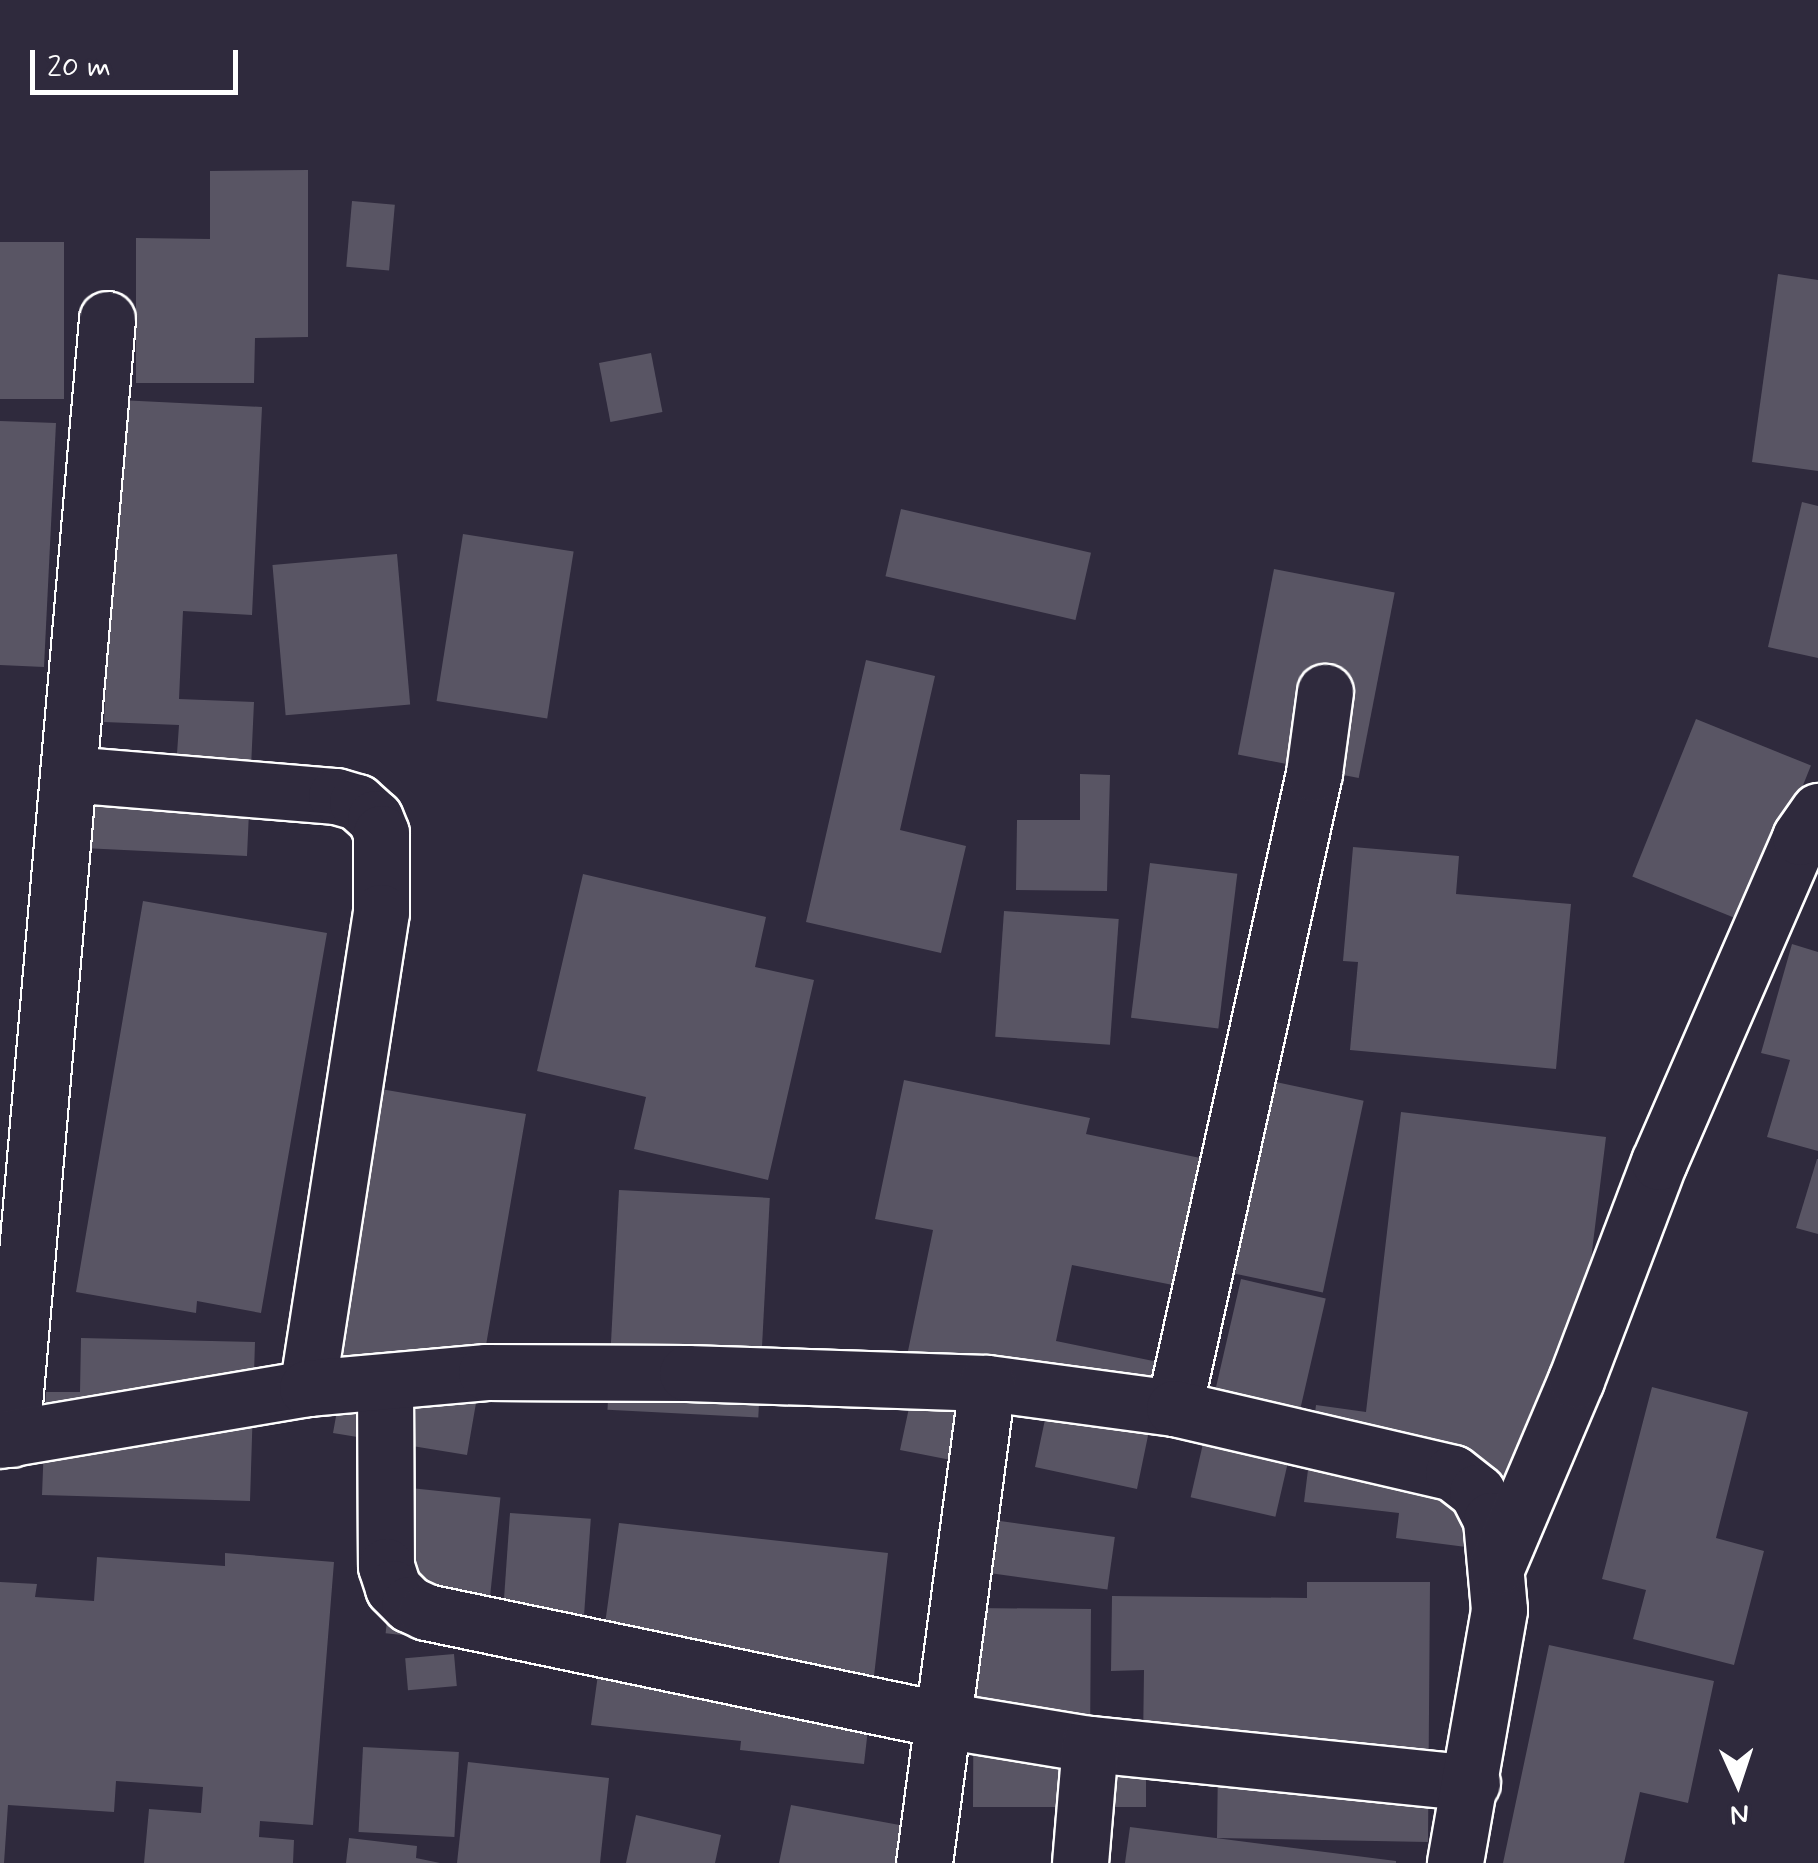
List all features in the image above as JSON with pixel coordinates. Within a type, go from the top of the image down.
[{"type":"street","points":[[107,319],[6,1439],[307,1388],[486,1372],[987,1383],[1174,1408],[1453,1473],[1478,1492],[1491,1520],[1499,1610],[1456,1863]]},
{"type":"street","points":[[1174,1408],[1314,774],[1325,692]]},
{"type":"street","points":[[68,774],[336,796],[357,802],[375,818],[382,833],[381,912],[307,1388]]},
{"type":"street","points":[[1498,1566],[1576,1380],[1666,1145],[1800,837],[1818,811]]},
{"type":"street","points":[[924,1863],[987,1383]]},
{"type":"street","points":[[385,1384],[386,1566],[394,1588],[408,1604],[942,1720],[1090,1744],[1472,1783]]},
{"type":"street","points":[[1080,1863],[1090,1744]]},
{"type":"building","points":[[308,170],[308,337],[255,338],[254,383],[136,383],[136,238],[210,239],[210,171]]},
{"type":"building","points":[[352,201],[395,205],[389,270],[346,267]]},
{"type":"building","points":[[0,242],[64,242],[64,399],[0,399]]},
{"type":"building","points":[[1778,274],[1818,280],[1818,471],[1752,462]]},
{"type":"building","points":[[651,353],[662,412],[610,422],[599,363]]},
{"type":"building","points":[[119,400],[262,407],[252,615],[183,611],[179,699],[254,702],[247,856],[83,848],[87,764],[176,768],[179,725],[104,722]]},
{"type":"building","points":[[0,421],[56,423],[44,667],[0,665]]},
{"type":"building","points":[[1802,502],[1818,506],[1818,658],[1768,647]]},
{"type":"building","points":[[901,509],[1091,553],[1075,620],[885,576]]},
{"type":"building","points":[[463,534],[574,552],[547,718],[437,701]]},
{"type":"building","points":[[397,554],[410,704],[286,715],[272,565]]},
{"type":"building","points":[[1274,569],[1395,592],[1359,778],[1238,755]]},
{"type":"building","points":[[866,660],[935,676],[900,830],[966,846],[941,953],[806,922]]},
{"type":"building","points":[[1696,719],[1811,765],[1747,923],[1632,877]]},
{"type":"building","points":[[1080,774],[1110,775],[1107,891],[1016,890],[1017,820],[1080,820]]},
{"type":"building","points":[[1353,847],[1459,856],[1456,894],[1571,904],[1556,1069],[1350,1050],[1358,962],[1343,961]]},
{"type":"building","points":[[1150,863],[1237,874],[1218,1029],[1131,1018]]},
{"type":"building","points":[[583,874],[766,917],[755,967],[814,980],[768,1180],[634,1149],[646,1097],[537,1071]]},
{"type":"building","points":[[143,901],[327,933],[261,1313],[197,1301],[196,1313],[76,1292]]},
{"type":"building","points":[[1004,911],[1119,919],[1110,1045],[995,1037]]},
{"type":"building","points":[[1792,944],[1818,952],[1818,1151],[1767,1137],[1790,1060],[1761,1053]]},
{"type":"building","points":[[1257,1078],[1364,1101],[1323,1292],[1216,1270]]},
{"type":"building","points":[[904,1080],[1090,1118],[1086,1134],[1205,1159],[1178,1286],[1072,1265],[1056,1341],[1163,1363],[1137,1489],[1035,1467],[1047,1410],[1015,1403],[1002,1470],[900,1450],[919,1361],[997,1370],[908,1351],[933,1230],[875,1219]]},
{"type":"building","points":[[369,1087],[526,1114],[467,1455],[333,1433],[344,1372],[322,1369]]},
{"type":"building","points":[[1401,1112],[1606,1137],[1582,1333],[1556,1447],[1519,1442],[1505,1552],[1396,1538],[1399,1513],[1304,1502],[1316,1405],[1366,1412]]},
{"type":"building","points":[[1818,1159],[1818,1234],[1796,1228]]},
{"type":"building","points":[[619,1190],[770,1198],[758,1418],[607,1410]]},
{"type":"building","points":[[1241,1279],[1326,1299],[1275,1517],[1191,1497]]},
{"type":"building","points":[[81,1338],[255,1342],[250,1501],[42,1495],[46,1392],[80,1392]]},
{"type":"building","points":[[1652,1387],[1748,1412],[1716,1538],[1764,1551],[1734,1665],[1633,1639],[1646,1590],[1602,1579]]},
{"type":"building","points":[[401,1487],[500,1497],[485,1644],[386,1633]]},
{"type":"building","points":[[510,1513],[591,1519],[583,1624],[503,1619]]},
{"type":"building","points":[[993,1520],[1115,1537],[1107,1590],[986,1572]]},
{"type":"building","points":[[619,1523],[888,1553],[864,1764],[740,1750],[741,1741],[591,1725]]},
{"type":"building","points":[[225,1553],[334,1562],[313,1825],[260,1821],[259,1837],[294,1840],[293,1863],[144,1863],[149,1809],[201,1813],[203,1787],[116,1781],[114,1812],[8,1805],[4,1863],[0,1863],[0,1582],[37,1584],[35,1597],[94,1601],[97,1557],[225,1566]]},
{"type":"building","points":[[1307,1582],[1430,1582],[1428,1842],[1217,1838],[1218,1762],[1146,1762],[1146,1807],[973,1807],[974,1608],[1091,1609],[1090,1744],[1143,1743],[1144,1670],[1111,1671],[1112,1596],[1307,1598]]},
{"type":"building","points":[[1549,1645],[1714,1681],[1688,1803],[1640,1792],[1624,1863],[1503,1863]]},
{"type":"building","points":[[454,1654],[457,1686],[408,1690],[405,1658]]},
{"type":"building","points":[[363,1747],[459,1752],[454,1837],[359,1832]]},
{"type":"building","points":[[468,1762],[609,1778],[600,1863],[457,1863]]},
{"type":"building","points":[[791,1805],[905,1826],[898,1863],[779,1863]]},
{"type":"building","points":[[636,1815],[721,1835],[715,1863],[626,1863]]},
{"type":"building","points":[[1130,1827],[1396,1861],[1396,1863],[1125,1863]]},
{"type":"building","points":[[349,1838],[417,1846],[416,1858],[440,1863],[346,1863]]}]
